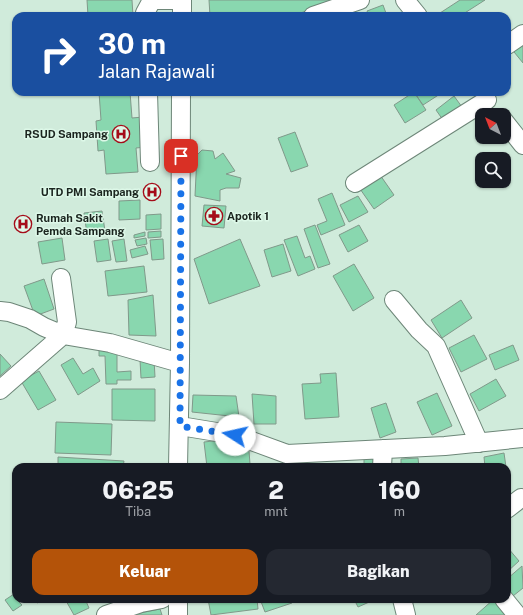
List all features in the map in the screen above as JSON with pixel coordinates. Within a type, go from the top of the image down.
[{"type":"street","points":[[146,12],[152,0],[182,0],[182,12]]},
{"type":"street","points":[[325,12],[360,0]]},
{"type":"street","points":[[405,0],[415,12]]},
{"type":"street","points":[[511,42],[523,34]]},
{"type":"street","points":[[148,96],[150,162]]},
{"type":"street","points":[[178,463],[180,426],[181,96]]},
{"type":"street","points":[[355,183],[484,96],[493,108]]},
{"type":"street","points":[[511,130],[523,145]]},
{"type":"street","points":[[0,390],[63,335],[67,322],[61,278]]},
{"type":"street","points":[[394,300],[416,326],[436,346],[479,442]]},
{"type":"street","points":[[0,311],[9,312],[30,319],[63,335],[110,343],[180,363]]},
{"type":"street","points":[[180,426],[235,435],[287,454],[445,446],[523,438]]},
{"type":"street","points":[[382,463],[384,449]]},
{"type":"street","points":[[511,506],[522,498]]},
{"type":"street","points":[[106,615],[144,603]]},
{"type":"street","points":[[178,603],[178,615]]},
{"type":"street","points":[[403,603],[406,615]]},
{"type":"street","points":[[507,603],[517,615]]},
{"type":"building","points":[[87,0],[132,0],[133,12],[88,12]]},
{"type":"building","points":[[209,0],[341,0],[304,12],[210,12]]},
{"type":"building","points":[[460,0],[485,0],[466,12],[442,12]]},
{"type":"building","points":[[383,5],[386,12],[367,12]]},
{"type":"building","points":[[523,37],[523,63],[511,48],[511,46]]},
{"type":"building","name":"RSUD Sampang","points":[[99,96],[130,96],[132,118],[143,117],[146,147],[136,148],[138,172],[106,174],[104,150],[98,151],[96,121],[101,120]]},
{"type":"building","points":[[408,96],[417,96],[426,110],[405,123],[394,105]]},
{"type":"building","points":[[417,96],[437,96],[423,105]]},
{"type":"building","points":[[454,96],[462,107],[443,120],[436,110]]},
{"type":"building","points":[[295,132],[308,166],[291,172],[278,138]]},
{"type":"building","points":[[202,150],[213,151],[215,159],[223,153],[235,171],[226,174],[241,178],[239,188],[226,188],[220,190],[220,201],[195,196],[197,155]]},
{"type":"building","points":[[378,172],[394,195],[374,209],[358,186]]},
{"type":"building","points":[[332,193],[345,225],[321,235],[317,225],[327,221],[318,199]]},
{"type":"building","points":[[358,196],[368,212],[349,222],[340,205]]},
{"type":"building","points":[[140,200],[140,219],[119,220],[119,201]]},
{"type":"building","name":"Apotik 1","points":[[204,205],[226,206],[224,228],[202,226]]},
{"type":"building","points":[[102,211],[105,231],[87,234],[84,213]]},
{"type":"building","points":[[161,214],[161,229],[146,230],[146,215]]},
{"type":"building","points":[[315,225],[330,264],[318,268],[304,229]]},
{"type":"building","points":[[359,225],[368,241],[348,252],[339,235]]},
{"type":"building","points":[[161,231],[161,237],[148,238],[148,232]]},
{"type":"building","points":[[145,232],[145,236],[134,238],[134,235]]},
{"type":"building","points":[[297,236],[305,258],[310,256],[315,269],[298,276],[284,240]]},
{"type":"building","points":[[62,238],[65,260],[42,264],[38,242]]},
{"type":"building","points":[[146,238],[147,244],[137,246],[135,240]]},
{"type":"building","points":[[108,239],[111,260],[97,262],[94,241]]},
{"type":"building","points":[[124,239],[127,261],[116,262],[112,241]]},
{"type":"building","points":[[163,239],[164,259],[152,260],[150,240]]},
{"type":"building","points":[[240,239],[260,286],[209,304],[194,259]]},
{"type":"building","points":[[283,244],[291,271],[272,277],[264,250]]},
{"type":"building","points":[[145,246],[148,254],[132,258],[130,250]]},
{"type":"building","points":[[354,264],[374,298],[353,311],[333,276]]},
{"type":"building","points":[[144,266],[147,292],[108,296],[105,271]]},
{"type":"building","points":[[44,279],[54,309],[35,316],[24,286]]},
{"type":"building","points":[[153,295],[156,336],[129,335],[128,300]]},
{"type":"building","points":[[461,300],[472,318],[442,338],[431,320]]},
{"type":"building","points":[[474,335],[487,359],[461,372],[449,348]]},
{"type":"building","points":[[117,345],[117,372],[131,371],[131,380],[117,380],[117,384],[106,384],[105,356],[99,356],[99,346]]},
{"type":"building","points":[[513,345],[519,360],[495,370],[489,355]]},
{"type":"building","points":[[0,354],[11,366],[0,376]]},
{"type":"building","points":[[73,358],[83,374],[93,368],[100,381],[78,395],[61,365]]},
{"type":"building","points":[[154,359],[155,377],[141,378],[140,360]]},
{"type":"building","points":[[39,371],[56,400],[38,410],[21,381]]},
{"type":"building","points":[[336,373],[339,417],[305,419],[302,384],[321,383],[320,374]]},
{"type":"building","points":[[496,379],[506,396],[479,411],[470,394]]},
{"type":"building","points":[[112,389],[155,389],[155,421],[112,420]]},
{"type":"building","points":[[437,393],[452,426],[432,435],[417,402]]},
{"type":"building","points":[[252,394],[276,396],[276,424],[254,424]]},
{"type":"building","points":[[193,395],[236,396],[239,417],[192,412]]},
{"type":"building","points":[[386,403],[396,432],[380,438],[371,408]]},
{"type":"building","points":[[56,422],[112,424],[111,455],[55,453]]},
{"type":"building","points":[[231,439],[232,452],[249,451],[250,463],[207,463],[204,442]]},
{"type":"building","points":[[504,453],[505,463],[485,463],[484,457]]},
{"type":"building","points":[[364,455],[378,456],[377,463],[364,463]]},
{"type":"building","points":[[58,457],[124,461],[124,463],[58,463]]},
{"type":"building","points":[[418,458],[419,463],[401,463],[401,459]]},
{"type":"building","points":[[511,552],[519,561],[511,568]]},
{"type":"building","points":[[522,566],[523,588],[511,598],[511,576]]},
{"type":"building","points":[[12,595],[12,603],[20,603],[22,605],[13,611],[5,600]]},
{"type":"building","points":[[67,603],[87,603],[89,608],[74,615]]},
{"type":"building","points":[[209,603],[257,603],[258,609],[211,615]]},
{"type":"building","points":[[262,603],[292,603],[265,612]]},
{"type":"building","points":[[356,603],[367,603],[358,607]]},
{"type":"building","points":[[490,603],[500,603],[507,615],[476,615]]},
{"type":"building","points":[[160,609],[162,615],[130,615]]},
{"type":"place","name":"RSUD Sampang","points":[[121,134]]},
{"type":"place","name":"UTD PMI Sampang","points":[[152,192]]},
{"type":"place","name":"Apotik 1","points":[[214,216]]},
{"type":"place","name":"Rumah Sakit Pemda Sampang","points":[[23,224]]},
{"type":"route","points":[[181,156],[180,426],[235,435]]}]
